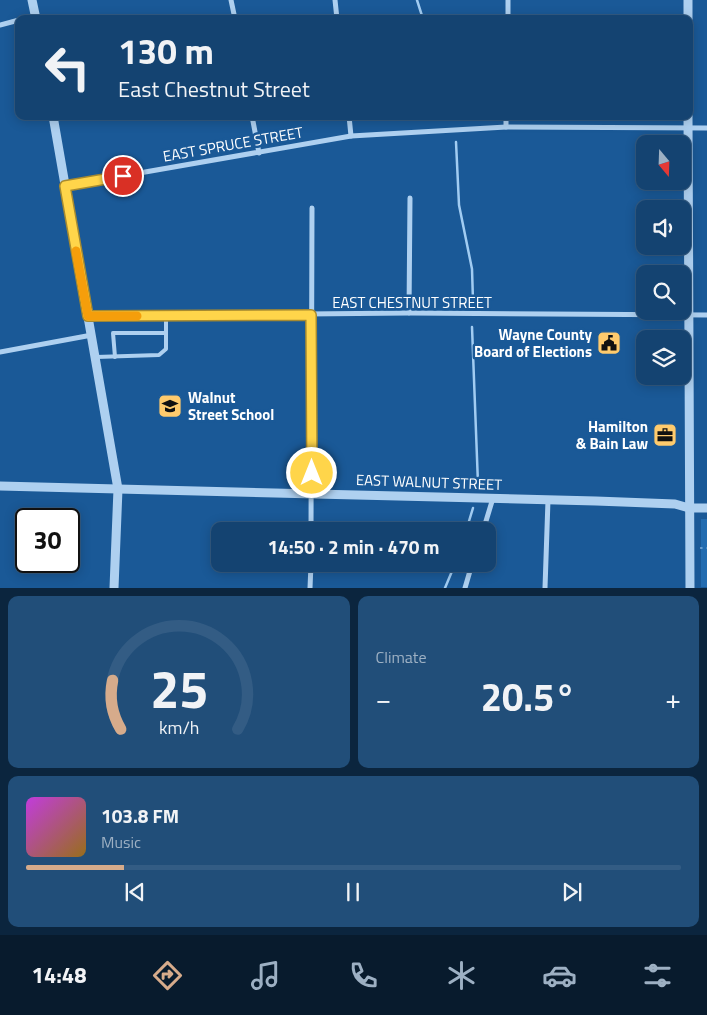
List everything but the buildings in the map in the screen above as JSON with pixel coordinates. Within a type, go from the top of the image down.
[{"type":"street","points":[[32,0],[32,15]]},
{"type":"street","points":[[231,0],[234,15]]},
{"type":"street","points":[[334,0],[336,15]]},
{"type":"street","points":[[508,0],[508,15]]},
{"type":"street","points":[[688,0],[688,15]]},
{"type":"street","points":[[0,25],[15,21]]},
{"type":"street","points":[[54,120],[118,489],[114,588]]},
{"type":"street","points":[[253,120],[259,153]]},
{"type":"street","points":[[349,120],[351,136]]},
{"type":"street","points":[[506,120],[506,127]]},
{"type":"street","points":[[687,265],[688,120]]},
{"type":"street","name":"EAST SPRUCE STREET","points":[[65,186],[351,136],[506,127],[707,128]]},
{"type":"street","points":[[409,313],[410,198]]},
{"type":"street","points":[[311,522],[312,208]]},
{"type":"street","name":"EAST CHESTNUT STREET","points":[[88,316],[409,313],[636,315]]},
{"type":"street","name":"EAST CHESTNUT STREET","points":[[691,315],[707,315]]},
{"type":"street","points":[[687,320],[690,588]]},
{"type":"street","points":[[0,352],[92,335]]},
{"type":"street","name":"EAST WALNUT STREET","points":[[0,486],[493,498],[675,504],[689,508],[707,508]]},
{"type":"street","points":[[486,522],[493,498]]},
{"type":"street","points":[[545,588],[548,500]]},
{"type":"street","points":[[310,588],[311,572]]},
{"type":"street","points":[[465,588],[470,572]]},
{"type":"lane","points":[[96,357],[159,355],[166,349],[166,316]]},
{"type":"lane","points":[[114,357],[113,333],[166,333]]},
{"type":"path","points":[[700,548],[707,548]]},
{"type":"shaded area","points":[[701,519],[707,519],[707,587],[701,587]]},
{"type":"waterway","points":[[417,0],[422,15]]},
{"type":"waterway","points":[[456,142],[459,205],[472,269],[473,301]]},
{"type":"waterway","points":[[472,327],[478,484]]},
{"type":"waterway","points":[[469,522],[473,508]]},
{"type":"waterway","points":[[445,588],[452,572]]},
{"type":"slow traffic","points":[[76,251],[88,316],[137,316]]},
{"type":"place","name":"Wayne County Board of Elections","points":[[609,343]]},
{"type":"place","name":"Walnut Street School","points":[[170,406]]},
{"type":"place","name":"Hamilton & Bain Law","points":[[665,435]]},
{"type":"route","points":[[123,176],[65,186],[88,316],[311,315],[312,473]]}]
